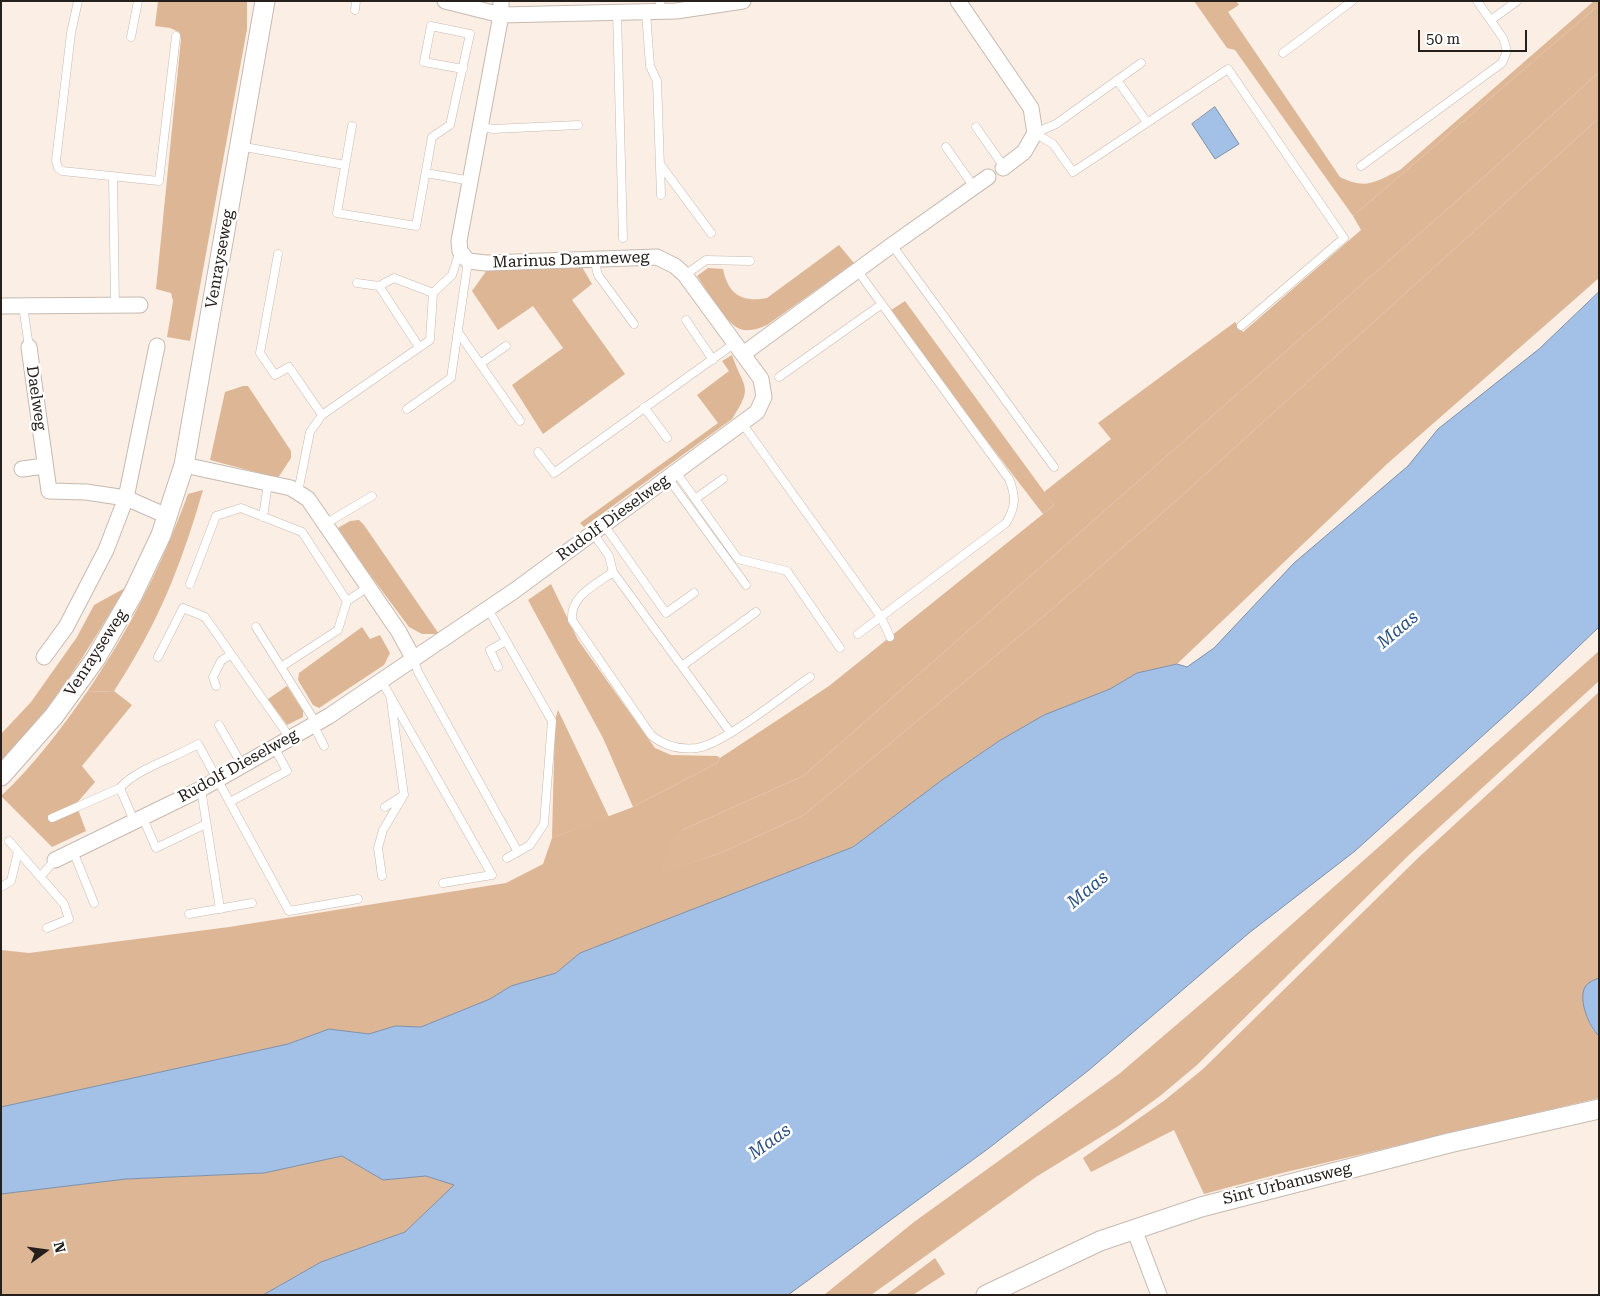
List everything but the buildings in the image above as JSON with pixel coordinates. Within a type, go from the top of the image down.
[{"type":"street","name":"Venrayseweg","points":[[1,776],[54,716],[96,658],[133,594],[161,535],[184,465],[265,1]]},
{"type":"street","points":[[445,1],[501,8],[617,12],[743,1]]},
{"type":"street","points":[[958,1],[1031,108],[1035,133],[1024,152],[1003,167]]},
{"type":"street","points":[[464,256],[459,241],[501,8]]},
{"type":"street","points":[[739,349],[857,270],[988,178]]},
{"type":"street","name":"Marinus Dammeweg","points":[[464,256],[486,263],[657,257],[675,266],[685,275],[739,349]]},
{"type":"street","points":[[1,306],[140,305]]},
{"type":"street","points":[[44,657],[66,627],[106,550],[126,498],[157,346]]},
{"type":"street","name":"Daelweg","points":[[29,347],[49,491],[86,492],[126,498]]},
{"type":"street","name":"Rudolf Dieselweg","points":[[56,860],[138,818],[201,789],[315,724],[488,609],[757,412],[764,397],[761,379],[739,349]]},
{"type":"street","points":[[184,465],[292,488],[308,499],[399,632],[413,658]]},
{"type":"street","points":[[22,469],[45,466]]},
{"type":"street","points":[[126,498],[167,516]]},
{"type":"street","name":"Sint Urbanusweg","points":[[986,1295],[1100,1241],[1246,1194],[1449,1143],[1599,1109]]},
{"type":"street","points":[[1134,1229],[1160,1295]]},
{"type":"lane","points":[[78,1],[71,33],[56,162],[58,168],[62,171],[159,181],[176,36]]},
{"type":"lane","points":[[132,37],[138,1]]},
{"type":"lane","points":[[355,10],[356,1]]},
{"type":"lane","points":[[1283,52],[1352,1]]},
{"type":"lane","points":[[1361,166],[1502,63],[1507,51],[1503,38],[1477,1]]},
{"type":"lane","points":[[1491,20],[1517,1]]},
{"type":"lane","points":[[655,8],[650,66],[657,81],[661,195]]},
{"type":"lane","points":[[617,12],[623,238]]},
{"type":"lane","points":[[352,126],[337,213],[416,226],[432,137],[450,125],[463,69],[470,34],[431,26],[424,62],[463,69]]},
{"type":"lane","points":[[1035,133],[1056,124],[1141,63]]},
{"type":"lane","points":[[1035,133],[1053,144],[1073,172],[1146,121],[1196,92],[1228,69],[1344,238],[1241,326]]},
{"type":"lane","points":[[1117,80],[1146,121]]},
{"type":"lane","points":[[481,126],[493,129],[578,125]]},
{"type":"lane","points":[[976,127],[1003,167]]},
{"type":"lane","points":[[239,146],[345,165]]},
{"type":"lane","points":[[946,147],[974,188]]},
{"type":"lane","points":[[660,164],[711,234]]},
{"type":"lane","points":[[426,173],[471,181]]},
{"type":"lane","points":[[113,176],[115,305]]},
{"type":"lane","points":[[892,245],[1054,467]]},
{"type":"lane","points":[[278,254],[260,353],[275,375],[289,367],[322,415]]},
{"type":"lane","points":[[298,492],[310,432],[322,415],[430,340],[433,293],[452,275],[464,256]]},
{"type":"lane","points":[[407,409],[451,378],[458,332],[464,256]]},
{"type":"lane","points":[[594,259],[598,275],[634,324]]},
{"type":"lane","points":[[685,275],[706,260],[750,261]]},
{"type":"lane","points":[[857,270],[1009,479],[1014,493],[1014,510],[1006,523],[858,634]]},
{"type":"lane","points":[[357,283],[379,286],[394,278],[433,293]]},
{"type":"lane","points":[[379,286],[419,347]]},
{"type":"lane","points":[[779,377],[882,304]]},
{"type":"lane","name":"Daelweg","points":[[23,306],[29,347]]},
{"type":"lane","points":[[686,320],[713,360]]},
{"type":"lane","points":[[458,332],[520,421]]},
{"type":"lane","points":[[480,364],[506,346]]},
{"type":"lane","points":[[538,452],[554,473],[644,407],[713,360],[739,349]]},
{"type":"lane","points":[[644,407],[668,438]]},
{"type":"lane","points":[[742,423],[881,617],[890,637]]},
{"type":"lane","points":[[672,475],[695,499],[738,559],[787,571],[840,648]]},
{"type":"lane","points":[[672,475],[746,585]]},
{"type":"lane","points":[[695,499],[723,479]]},
{"type":"lane","points":[[263,517],[268,483]]},
{"type":"lane","points":[[325,524],[372,496]]},
{"type":"lane","points":[[190,584],[216,516],[241,508],[302,532],[347,601]]},
{"type":"lane","points":[[598,529],[613,572],[730,732]]},
{"type":"lane","points":[[598,529],[666,613],[694,593]]},
{"type":"lane","points":[[613,572],[576,600],[571,609],[575,627],[651,735],[662,744],[679,748],[697,748],[709,744],[730,732],[810,677]]},
{"type":"lane","points":[[282,667],[338,630],[347,601],[368,587]]},
{"type":"lane","points":[[158,657],[182,608],[205,617],[290,738]]},
{"type":"lane","points":[[488,609],[552,721],[544,824],[530,845],[507,858]]},
{"type":"lane","points":[[682,666],[756,612]]},
{"type":"lane","points":[[256,627],[315,724],[324,746]]},
{"type":"lane","points":[[498,667],[490,650],[506,641]]},
{"type":"lane","points":[[216,686],[213,677],[221,661],[231,654]]},
{"type":"lane","points":[[413,658],[418,672],[518,852]]},
{"type":"lane","points":[[381,680],[492,875],[443,883]]},
{"type":"lane","points":[[382,876],[378,848],[383,830],[404,795],[391,697]]},
{"type":"lane","points":[[219,725],[242,765]]},
{"type":"lane","points":[[52,818],[120,788],[127,779],[179,756],[198,744],[289,910],[358,899]]},
{"type":"lane","points":[[230,802],[287,772],[274,747]]},
{"type":"lane","points":[[120,788],[156,848],[206,824]]},
{"type":"lane","points":[[201,789],[220,909]]},
{"type":"lane","points":[[384,807],[404,795]]},
{"type":"lane","points":[[9,841],[64,904],[69,919],[46,928]]},
{"type":"lane","points":[[73,851],[94,903]]},
{"type":"lane","points":[[1,887],[11,880],[18,852]]},
{"type":"lane","points":[[40,877],[56,860]]},
{"type":"lane","points":[[189,914],[252,903]]},
{"type":"shaded area","points":[[158,1],[247,1],[247,29],[190,341],[167,337],[173,301],[171,293],[156,289],[181,39],[179,32],[170,28],[155,26]]},
{"type":"shaded area","points":[[1194,1],[1236,1],[1239,5],[1228,12],[1340,177],[1364,184],[1377,181],[1400,170],[1594,1],[1599,1],[1599,5],[1353,216],[1235,50],[1227,48]]},
{"type":"shaded area","points":[[1599,5],[1599,72],[1495,167],[803,776],[682,830],[661,872],[721,853],[804,815],[1051,610],[1177,500],[1599,118],[1599,278],[1387,464],[1177,664],[1137,673],[1110,689],[1044,715],[999,741],[942,780],[853,847],[580,953],[556,973],[511,986],[490,999],[421,1027],[395,1026],[369,1034],[329,1029],[288,1044],[1,1107],[1,950],[29,953],[229,927],[506,883],[543,864],[552,838],[633,807],[717,763],[720,758],[829,686],[1054,505],[1044,492],[1111,439],[1098,423],[1235,322],[1243,332],[1361,230],[1353,216]]},
{"type":"shaded area","points":[[1599,72],[1599,118],[1177,500],[1051,610],[804,815],[721,853],[660,873],[669,842],[682,830],[803,776],[1495,167]]},
{"type":"shaded area","points":[[839,245],[854,263],[767,325],[754,330],[740,329],[728,320],[697,276],[708,268],[723,269],[728,285],[738,295],[750,299],[767,298]]},
{"type":"shaded area","points":[[582,267],[592,284],[572,300],[625,374],[543,434],[512,385],[563,348],[533,306],[498,330],[472,291],[487,270]]},
{"type":"shaded area","points":[[905,301],[1054,505],[1043,514],[888,312]]},
{"type":"shaded area","points":[[732,355],[745,387],[745,393],[732,419],[584,527],[580,523],[718,423],[697,395],[729,371],[722,361]]},
{"type":"shaded area","points":[[248,386],[291,451],[291,458],[278,478],[210,460],[225,392]]},
{"type":"shaded area","points":[[203,490],[186,544],[167,594],[130,666],[114,691],[87,692],[103,668],[144,596],[188,494]]},
{"type":"shaded area","points":[[359,520],[439,634],[422,634],[409,627],[359,560],[338,528],[350,521]]},
{"type":"shaded area","points":[[551,584],[578,640],[655,748],[671,755],[717,756],[720,758],[717,763],[633,807],[603,738],[528,600]]},
{"type":"shaded area","points":[[125,588],[53,701],[1,761],[1,734],[31,702],[77,637],[94,605]]},
{"type":"shaded area","points":[[362,627],[370,639],[380,635],[390,653],[384,665],[319,708],[313,705],[298,680],[299,673]]},
{"type":"shaded area","points":[[1599,651],[1599,681],[1410,854],[1197,1065],[1160,1096],[1120,1125],[1036,1177],[871,1295],[824,1295],[914,1222],[1119,1074],[1237,973]]},
{"type":"shaded area","points":[[287,686],[303,711],[303,717],[287,725],[268,699]]},
{"type":"shaded area","points":[[114,691],[132,705],[82,766],[95,782],[76,804],[86,831],[52,847],[1,796],[47,746],[87,692]]},
{"type":"shaded area","points":[[1599,692],[1599,978],[1592,981],[1584,991],[1585,1009],[1591,1027],[1599,1036],[1599,1098],[1282,1173],[1204,1194],[1174,1130],[1091,1172],[1083,1158],[1165,1100],[1203,1069],[1417,859]]},
{"type":"shaded area","points":[[558,710],[609,817],[552,838],[555,720]]},
{"type":"shaded area","points":[[342,1156],[383,1180],[426,1176],[455,1185],[405,1232],[321,1262],[263,1295],[1,1295],[1,1194],[126,1179],[264,1173]]},
{"type":"shaded area","points":[[935,1258],[945,1274],[913,1295],[886,1295]]},
{"type":"water","points":[[1215,107],[1239,144],[1215,159],[1192,124]]},
{"type":"water","name":"Maas","points":[[1599,292],[1599,627],[1530,693],[1355,851],[1249,933],[1089,1070],[989,1148],[788,1295],[263,1295],[321,1262],[405,1232],[454,1185],[426,1176],[383,1180],[342,1156],[264,1173],[126,1179],[1,1194],[1,1107],[288,1044],[329,1029],[369,1034],[395,1026],[421,1027],[490,999],[511,986],[556,973],[580,953],[853,847],[942,780],[999,741],[1044,715],[1110,689],[1137,673],[1177,664],[1187,667],[1214,648],[1294,563],[1408,466],[1438,429],[1539,349]]},
{"type":"water","points":[[1599,978],[1599,1036],[1588,1020],[1583,992],[1586,985]]}]
